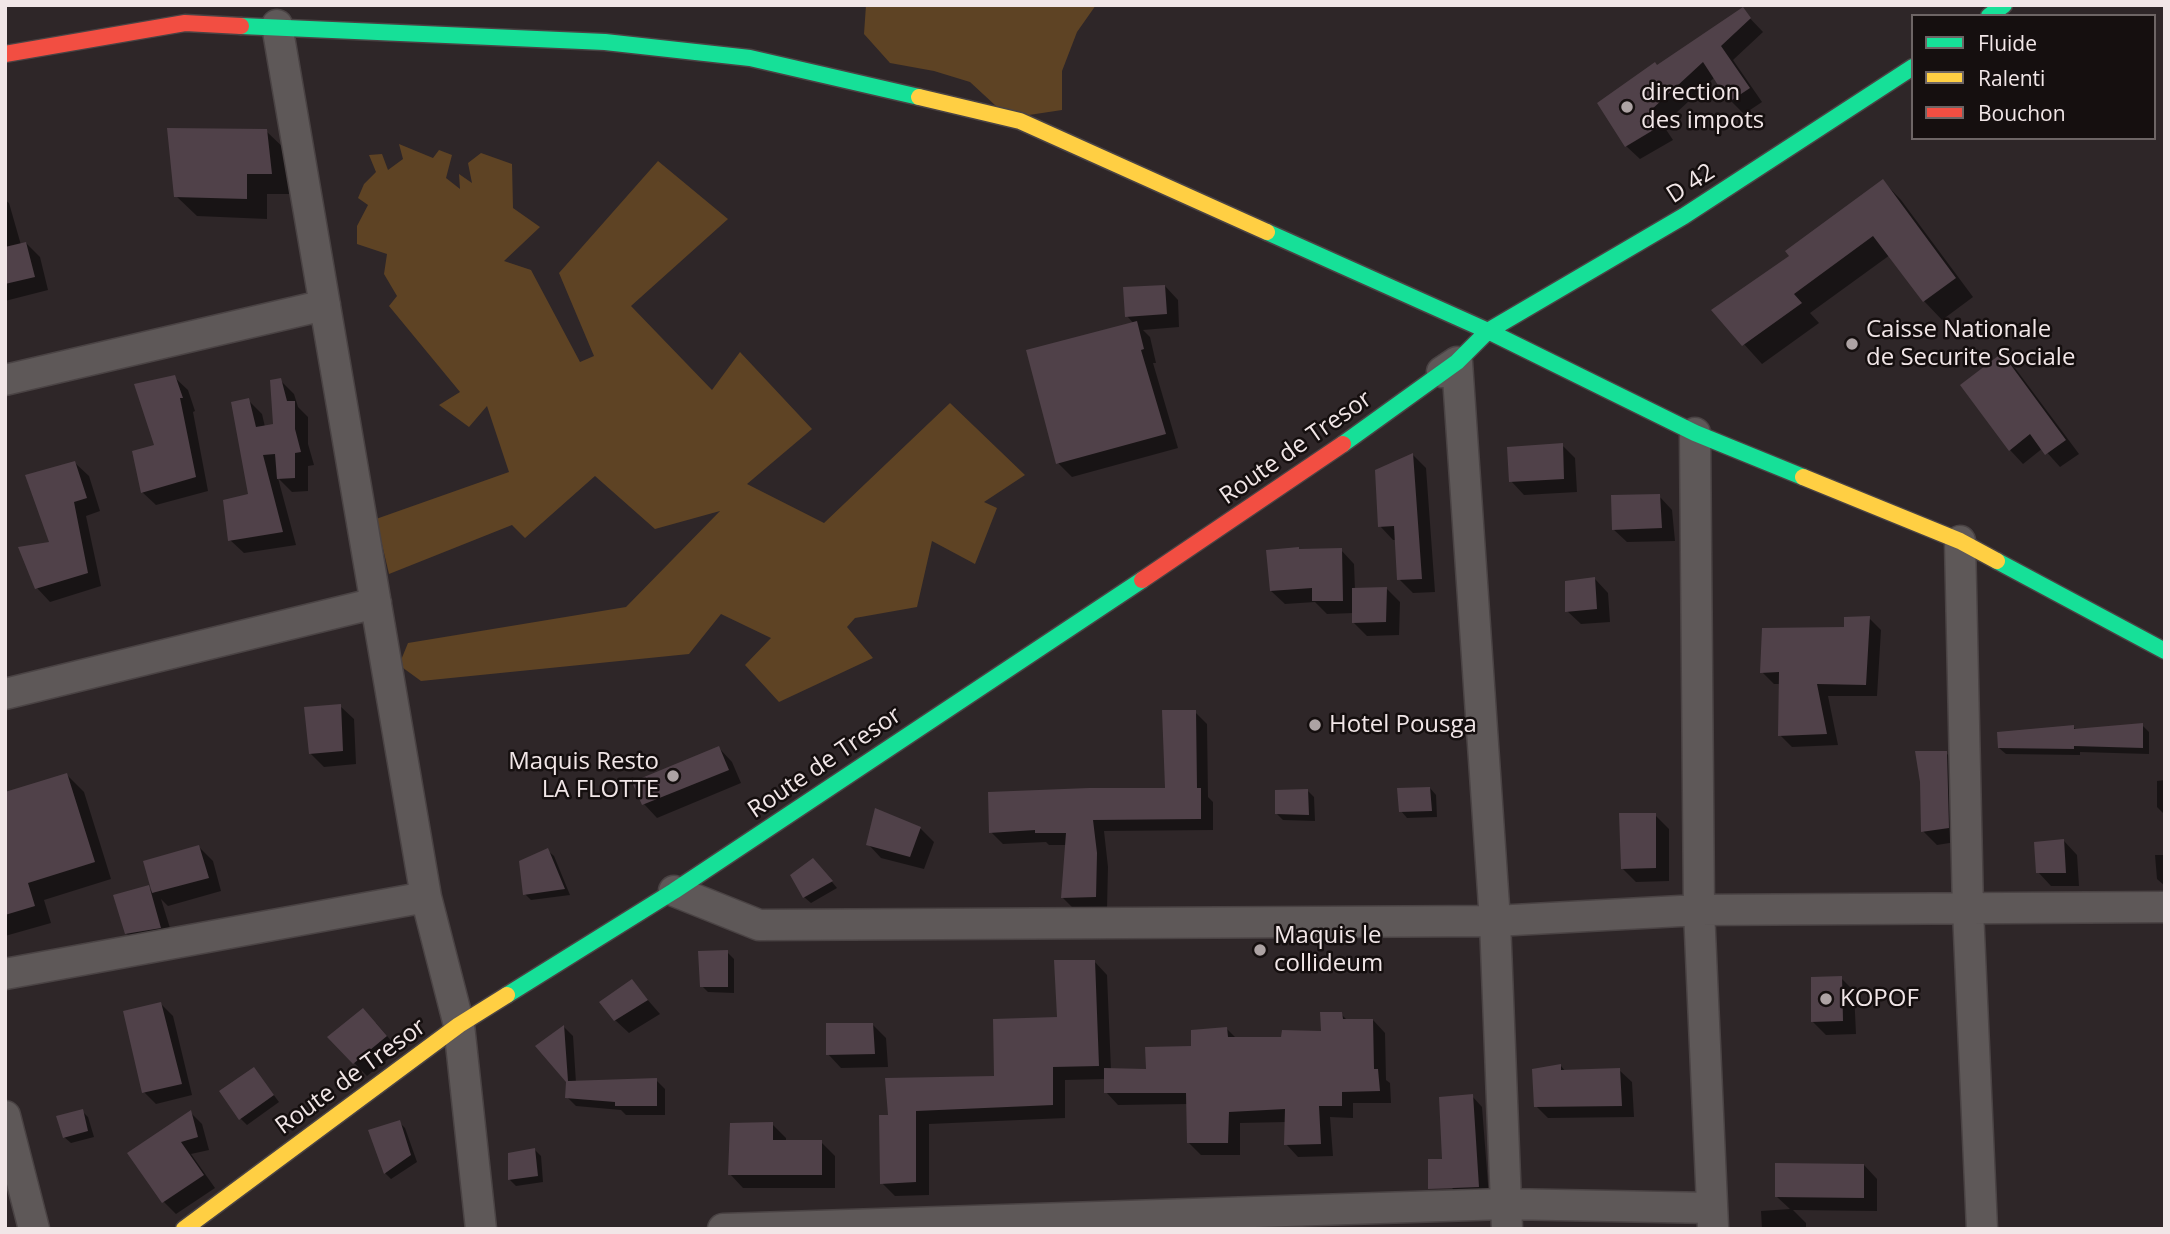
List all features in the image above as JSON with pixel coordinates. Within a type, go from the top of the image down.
[{"type":"street","points":[[5,54],[177,14],[277,26],[605,42],[750,58],[1020,121],[1488,331],[1695,433],[1960,541],[2165,651]]},
{"type":"street","points":[[277,26],[426,897],[459,1025],[481,1229]]},
{"type":"street","name":"D 42","points":[[1488,331],[1684,216],[1911,67]]},
{"type":"street","points":[[5,380],[325,305]]},
{"type":"street","name":"Route de Tresor","points":[[184,1229],[459,1025],[674,891],[1302,473],[1457,362],[1488,331]]},
{"type":"street","points":[[459,1025],[1457,362],[1495,921],[1506,1216]]},
{"type":"street","points":[[723,1229],[1506,1216],[1712,1218],[1699,910],[1695,433]]},
{"type":"street","points":[[1960,541],[1968,910],[1982,1229]]},
{"type":"street","points":[[5,694],[376,603]]},
{"type":"street","points":[[674,891],[759,925],[1495,921],[1699,910],[2165,907]]},
{"type":"street","points":[[5,974],[426,897]]},
{"type":"street","points":[[5,1116],[34,1229]]},
{"type":"shaded area","points":[[866,5],[1096,5],[1077,32],[1062,71],[1062,110],[1009,118],[970,82],[934,71],[890,63],[864,34]]},
{"type":"shaded area","points":[[399,144],[433,158],[439,150],[452,155],[446,178],[460,189],[459,174],[472,183],[468,163],[481,153],[512,164],[513,208],[540,227],[504,261],[531,270],[580,362],[594,356],[559,273],[658,161],[728,219],[631,306],[712,390],[740,352],[812,429],[747,484],[824,523],[950,403],[1025,475],[984,502],[997,508],[975,564],[932,541],[917,607],[855,618],[847,627],[873,658],[779,702],[745,665],[771,638],[721,614],[689,654],[421,681],[399,665],[408,643],[626,607],[720,511],[655,529],[595,476],[525,538],[512,525],[389,574],[376,519],[509,472],[487,406],[469,427],[439,405],[460,392],[389,306],[397,296],[384,274],[387,254],[357,244],[357,226],[368,205],[358,198],[364,184],[376,172],[369,155],[382,154],[388,170],[403,159]]},
{"type":"building","points":[[1743,7],[1751,18],[1721,46],[1750,88],[1729,102],[1703,62],[1650,111],[1660,126],[1625,147],[1597,103],[1655,62],[1657,65]]},
{"type":"building","points":[[167,128],[267,129],[272,174],[247,174],[247,199],[174,197]]},
{"type":"building","points":[[1883,179],[1956,278],[1923,302],[1873,236],[1794,294],[1802,303],[1742,346],[1711,310],[1789,256],[1785,251]]},
{"type":"building","points":[[26,242],[35,277],[5,284],[5,247]]},
{"type":"building","points":[[1165,285],[1167,314],[1125,317],[1123,287]]},
{"type":"building","points":[[1137,321],[1144,349],[1141,350],[1166,434],[1056,464],[1026,350]]},
{"type":"building","points":[[2002,353],[2066,440],[2045,455],[2030,434],[2009,451],[1960,385]]},
{"type":"building","points":[[175,375],[183,398],[180,398],[196,477],[141,493],[132,451],[154,445],[134,384]]},
{"type":"building","points":[[281,378],[287,401],[295,401],[295,429],[301,452],[295,453],[295,478],[277,479],[275,454],[263,455],[283,532],[228,541],[223,500],[248,494],[231,402],[249,398],[256,427],[273,424],[270,380]]},
{"type":"building","points":[[1563,443],[1564,479],[1509,482],[1507,447]]},
{"type":"building","points":[[1413,453],[1422,579],[1397,580],[1394,526],[1378,527],[1375,470]]},
{"type":"building","points":[[75,461],[87,498],[74,502],[88,573],[35,589],[18,547],[49,542],[25,475]]},
{"type":"building","points":[[1660,494],[1662,528],[1612,530],[1611,495]]},
{"type":"building","points":[[1299,547],[1342,548],[1343,601],[1312,601],[1312,588],[1270,591],[1266,550]]},
{"type":"building","points":[[1595,577],[1597,609],[1565,612],[1565,581]]},
{"type":"building","points":[[1387,587],[1386,622],[1352,623],[1352,588]]},
{"type":"building","points":[[1870,616],[1866,685],[1817,684],[1827,734],[1778,736],[1779,672],[1760,673],[1762,628],[1844,627],[1844,617]]},
{"type":"building","points":[[341,704],[343,751],[309,754],[304,707]]},
{"type":"building","points":[[1162,710],[1196,710],[1197,788],[1201,788],[1201,819],[1093,820],[1097,853],[1096,897],[1061,898],[1066,833],[1035,833],[1035,830],[989,833],[988,792],[1165,788]]},
{"type":"building","points":[[2143,723],[2143,748],[1998,748],[1997,732],[2074,725],[2074,729]]},
{"type":"building","points":[[719,746],[729,770],[642,805],[632,782]]},
{"type":"building","points":[[1915,751],[1947,751],[1949,828],[1921,832],[1920,782]]},
{"type":"building","points":[[67,773],[95,862],[28,883],[35,906],[5,915],[5,792]]},
{"type":"building","points":[[1430,787],[1432,811],[1399,812],[1397,788]]},
{"type":"building","points":[[1308,789],[1309,815],[1275,814],[1275,790]]},
{"type":"building","points":[[875,808],[921,827],[910,857],[866,845]]},
{"type":"building","points":[[1619,813],[1656,813],[1656,868],[1621,869]]},
{"type":"building","points":[[2064,839],[2066,873],[2036,873],[2034,842]]},
{"type":"building","points":[[199,845],[209,878],[152,893],[143,861]]},
{"type":"building","points":[[548,848],[565,889],[523,895],[519,861]]},
{"type":"building","points":[[813,858],[833,881],[803,898],[790,875]]},
{"type":"building","points":[[149,885],[161,928],[125,934],[113,895]]},
{"type":"building","points":[[728,950],[728,987],[700,987],[698,951]]},
{"type":"building","points":[[1054,960],[1095,960],[1099,1066],[1053,1067],[1053,1105],[916,1111],[916,1182],[880,1184],[879,1115],[888,1115],[885,1078],[994,1076],[993,1019],[1057,1017]]},
{"type":"building","name":"KOPOF","points":[[1842,976],[1843,1021],[1811,1022],[1811,977]]},
{"type":"building","points":[[632,979],[648,1000],[614,1021],[599,1002]]},
{"type":"building","points":[[161,1002],[182,1084],[142,1093],[123,1011]]},
{"type":"building","points":[[363,1008],[387,1036],[353,1064],[327,1037]]},
{"type":"building","points":[[1320,1012],[1342,1012],[1343,1019],[1373,1019],[1374,1069],[1378,1069],[1380,1091],[1342,1092],[1342,1106],[1319,1106],[1321,1144],[1284,1145],[1285,1109],[1229,1112],[1228,1143],[1187,1143],[1186,1093],[1104,1093],[1104,1068],[1146,1069],[1145,1047],[1191,1046],[1191,1030],[1227,1027],[1228,1037],[1281,1037],[1282,1030],[1321,1031]]},
{"type":"building","points":[[826,1023],[873,1023],[875,1054],[826,1055]]},
{"type":"building","points":[[564,1025],[568,1081],[657,1078],[657,1106],[615,1106],[615,1102],[565,1098],[566,1082],[535,1046]]},
{"type":"building","points":[[1561,1064],[1561,1070],[1620,1068],[1622,1106],[1534,1107],[1532,1069]]},
{"type":"building","points":[[254,1067],[274,1095],[239,1120],[219,1091]]},
{"type":"building","points":[[1473,1094],[1479,1187],[1428,1189],[1428,1159],[1442,1159],[1439,1097]]},
{"type":"building","points":[[83,1109],[88,1131],[63,1138],[56,1116]]},
{"type":"building","points":[[191,1110],[198,1137],[181,1142],[204,1175],[162,1203],[127,1153]]},
{"type":"building","points":[[400,1120],[411,1155],[384,1174],[368,1130]]},
{"type":"building","points":[[773,1122],[773,1140],[822,1140],[822,1175],[728,1175],[730,1123]]},
{"type":"building","points":[[535,1148],[538,1176],[508,1180],[508,1153]]},
{"type":"building","points":[[1775,1163],[1864,1164],[1864,1198],[1775,1197]]},
{"type":"traffic: fast","points":[[1992,14],[2004,5]]},
{"type":"traffic: fast","points":[[241,26],[605,42],[750,58],[919,97]]},
{"type":"traffic: fast","points":[[1343,444],[1457,362],[1488,331],[1684,216],[1911,68]]},
{"type":"traffic: fast","points":[[1267,232],[1488,331],[1695,433],[1803,477]]},
{"type":"traffic: fast","points":[[1997,561],[2165,651]]},
{"type":"traffic: fast","points":[[507,995],[674,891],[1142,580]]},
{"type":"traffic: slow","points":[[919,97],[1020,121],[1267,232]]},
{"type":"traffic: slow","points":[[1803,477],[1960,541],[1997,561]]},
{"type":"traffic: slow","points":[[184,1229],[459,1025],[507,995]]},
{"type":"traffic: jam","points":[[5,54],[185,23],[241,26]]},
{"type":"traffic: jam","points":[[1142,580],[1343,444]]},
{"type":"place","name":"direction des impots","points":[[1627,107]]},
{"type":"place","name":"Caisse Nationale de Securite Sociale","points":[[1852,344]]},
{"type":"place","name":"Hotel Pousga","points":[[1315,725]]},
{"type":"place","name":"Maquis Resto LA FLOTTE","points":[[673,776]]},
{"type":"place","name":"Maquis le collideum","points":[[1260,950]]},
{"type":"place","name":"KOPOF","points":[[1826,999]]}]
